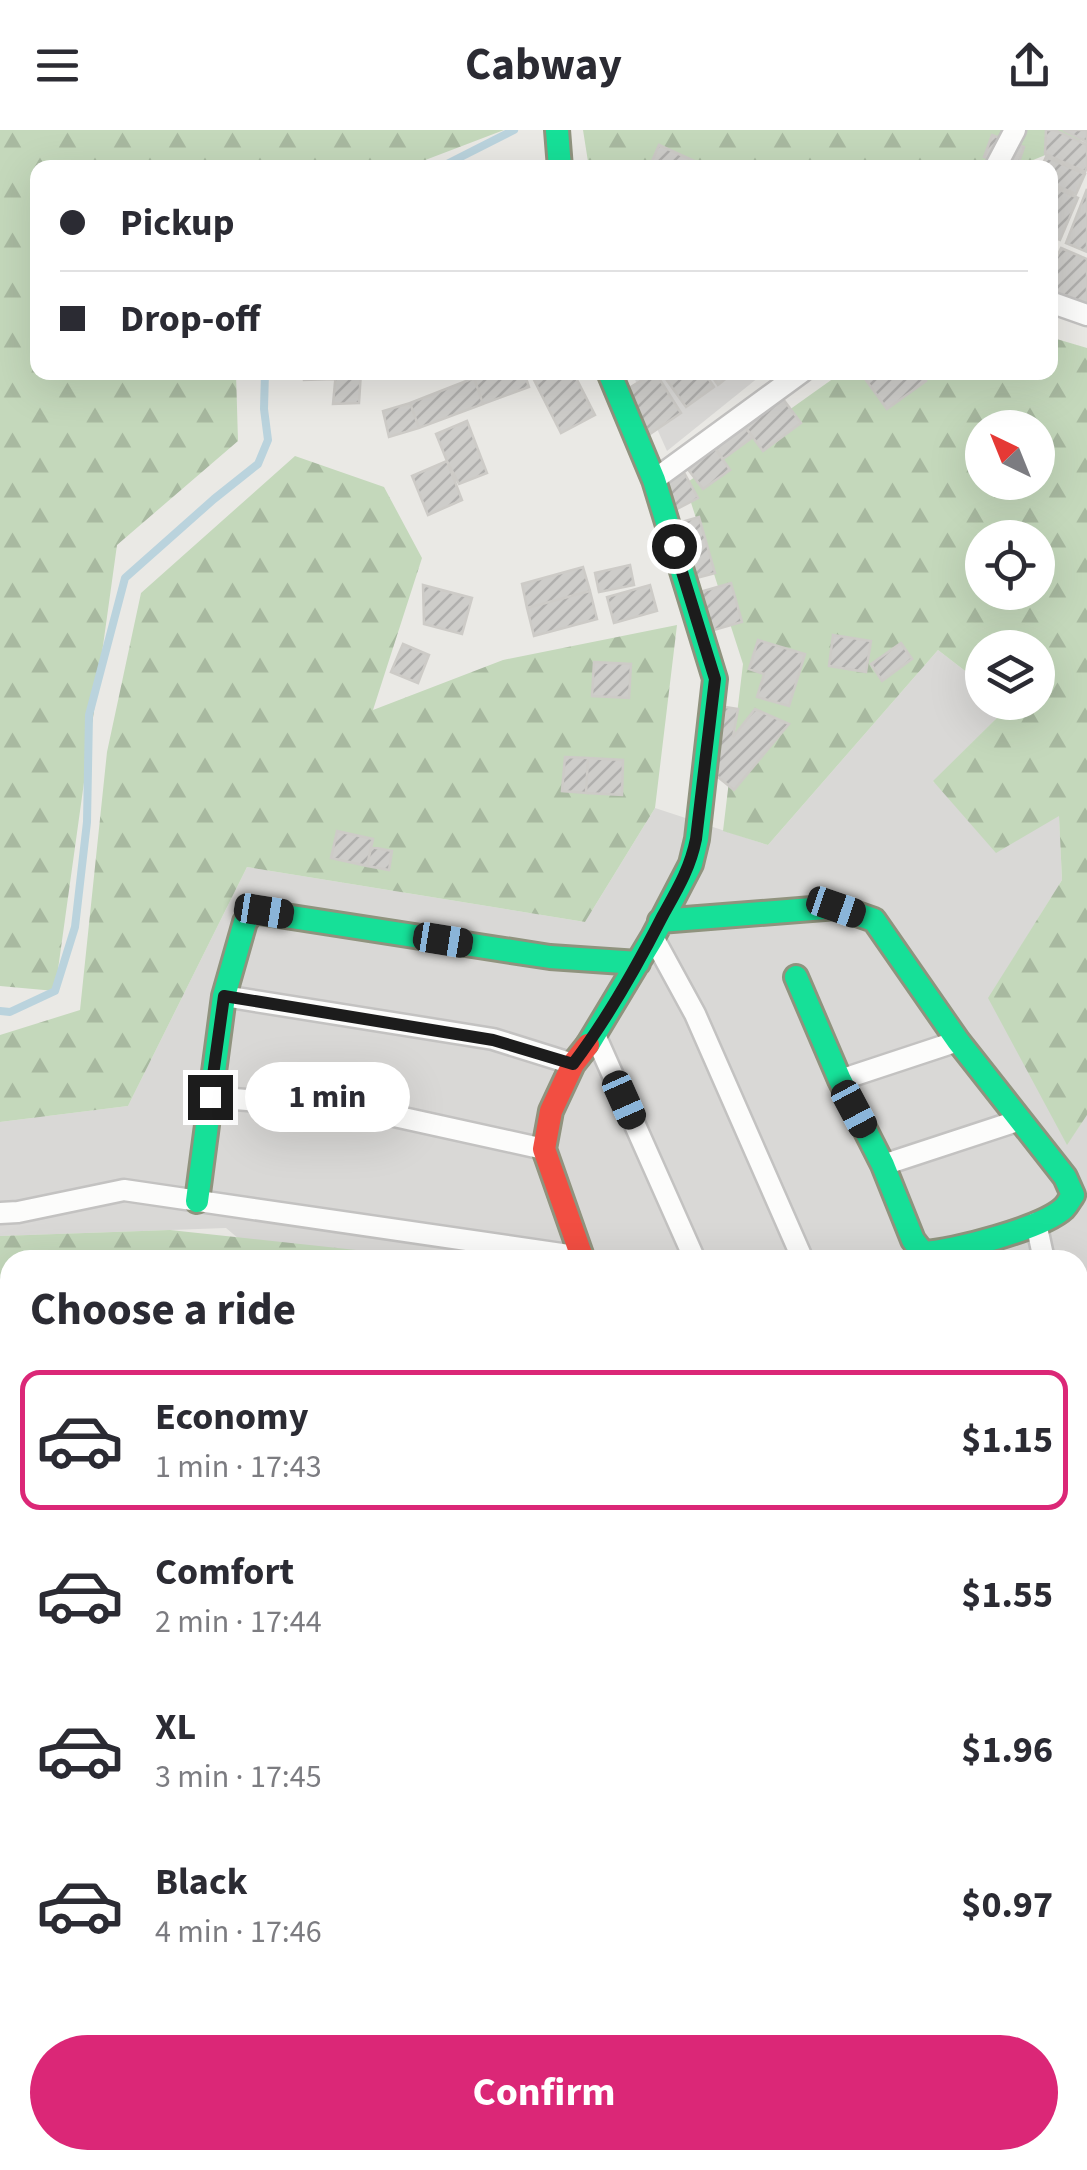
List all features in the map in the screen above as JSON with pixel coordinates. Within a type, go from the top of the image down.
[{"type":"street","points":[[556,130],[559,160]]},
{"type":"street","points":[[999,160],[1015,130]]},
{"type":"street","points":[[1058,305],[1087,315]]},
{"type":"street","points":[[579,1250],[544,1150],[551,1111],[573,1064],[638,964],[691,864],[715,679],[654,480],[612,380]]},
{"type":"street","points":[[654,480],[791,380]]},
{"type":"street","points":[[657,929],[836,907],[874,920],[958,1041],[1065,1177],[1074,1195],[1065,1207],[1036,1223],[953,1250]]},
{"type":"street","points":[[197,1201],[224,996],[245,922],[254,910],[550,957],[638,964]]},
{"type":"street","points":[[657,929],[799,1250]]},
{"type":"street","points":[[796,977],[921,1250]]},
{"type":"street","points":[[224,996],[493,1040],[573,1064]]},
{"type":"street","points":[[595,1035],[691,1250]]},
{"type":"street","points":[[840,1080],[958,1041]]},
{"type":"street","points":[[210,1097],[366,1110],[544,1150]]},
{"type":"street","points":[[884,1165],[1020,1120]]},
{"type":"street","points":[[0,1213],[124,1190],[528,1250]]},
{"type":"street","points":[[1036,1223],[1042,1250]]},
{"type":"shaded area","points":[[635,380],[755,380],[667,451]]},
{"type":"shaded area","points":[[938,650],[965,671],[965,720],[995,720],[933,782],[1059,815],[1062,880],[989,998],[1067,1144],[1087,1115],[1087,1250],[252,1250],[226,1228],[0,1236],[0,1122],[128,1106],[247,867],[585,922],[655,808],[768,845]]},
{"type":"green space","points":[[0,130],[504,130],[425,160],[30,160],[30,380],[236,380],[238,441],[117,545],[55,991],[0,986]]},
{"type":"green space","points":[[583,130],[1087,130],[1087,138],[1033,160],[588,160]]},
{"type":"green space","points":[[1058,339],[1087,348],[1087,1115],[1067,1145],[988,998],[1062,880],[1059,816],[996,853],[933,781],[995,720],[1055,720],[1055,630],[965,630],[965,671],[938,650],[768,845],[723,831],[743,664],[685,484],[831,380],[1058,380]]},
{"type":"green space","points":[[295,456],[384,487],[422,558],[373,710],[503,660],[677,625],[655,808],[585,922],[247,867],[128,1106],[0,1122],[0,1035],[80,1010],[107,752],[141,593]]},
{"type":"green space","points":[[170,1230],[356,1250],[0,1250],[0,1236]]},
{"type":"building","points":[[1046,130],[1055,130],[1087,145],[1085,172],[1045,154]]},
{"type":"building","points":[[1063,130],[1087,130],[1087,142]]},
{"type":"building","points":[[992,135],[1024,147],[1020,160],[984,157]]},
{"type":"building","points":[[659,145],[692,160],[652,160]]},
{"type":"building","points":[[1058,162],[1085,174],[1076,194],[1058,186]]},
{"type":"building","points":[[1058,189],[1078,198],[1058,239]]},
{"type":"building","points":[[1087,189],[1087,252],[1066,243]]},
{"type":"building","points":[[1061,248],[1087,259],[1087,304],[1058,292]]},
{"type":"building","points":[[335,380],[360,380],[359,403],[333,404]]},
{"type":"building","points":[[475,380],[527,380],[529,387],[483,404]]},
{"type":"building","points":[[475,380],[483,404],[419,428],[410,403]]},
{"type":"building","points":[[534,380],[577,380],[595,415],[561,433]]},
{"type":"building","points":[[642,380],[660,380],[681,413],[650,434],[623,392]]},
{"type":"building","points":[[667,380],[709,380],[714,387],[686,407]]},
{"type":"building","points":[[866,380],[925,380],[926,381],[887,409]]},
{"type":"building","points":[[780,395],[801,423],[763,451],[742,423]]},
{"type":"building","points":[[410,403],[419,428],[389,437],[383,411]]},
{"type":"building","points":[[467,421],[487,473],[459,484],[436,434]]},
{"type":"building","points":[[742,423],[753,437],[723,459],[712,444]]},
{"type":"building","points":[[712,444],[730,470],[703,489],[684,464]]},
{"type":"building","points":[[447,461],[462,500],[428,515],[412,476]]},
{"type":"building","points":[[681,467],[698,498],[675,510],[659,479]]},
{"type":"building","points":[[699,517],[715,573],[689,580],[674,524]]},
{"type":"building","points":[[630,565],[634,585],[599,592],[595,573]]},
{"type":"building","points":[[583,567],[590,591],[527,608],[522,584]]},
{"type":"building","points":[[731,583],[742,622],[707,632],[696,593]]},
{"type":"building","points":[[423,585],[472,598],[462,634],[424,624]]},
{"type":"building","points":[[650,585],[657,611],[614,623],[607,597]]},
{"type":"building","points":[[590,591],[597,619],[534,636],[527,608]]},
{"type":"building","points":[[833,635],[871,641],[866,672],[829,666]]},
{"type":"building","points":[[758,640],[805,654],[789,706],[757,697],[764,674],[749,669]]},
{"type":"building","points":[[901,643],[912,659],[882,681],[871,664]]},
{"type":"building","points":[[403,644],[429,655],[418,683],[391,672]]},
{"type":"building","points":[[594,662],[631,664],[629,698],[592,696]]},
{"type":"building","points":[[719,706],[738,709],[733,737],[755,709],[789,724],[734,790],[708,769]]},
{"type":"building","points":[[565,757],[588,758],[586,793],[562,791]]},
{"type":"building","points":[[588,758],[623,760],[622,795],[586,793]]},
{"type":"building","points":[[337,831],[373,839],[367,866],[331,858]]},
{"type":"building","points":[[371,847],[392,851],[389,870],[367,866]]},
{"type":"waterway","points":[[455,160],[514,130]]},
{"type":"waterway","points":[[0,1011],[10,1012],[55,991],[75,927],[87,822],[89,715],[125,578],[258,464],[268,440],[265,380]]},
{"type":"traffic: fast","points":[[557,130],[559,160]]},
{"type":"traffic: fast","points":[[588,1045],[653,937],[691,864],[715,679],[654,480],[612,380]]},
{"type":"traffic: fast","points":[[660,921],[837,907],[874,920],[958,1041],[1065,1177],[1073,1195],[1053,1216],[1037,1223],[946,1250]]},
{"type":"traffic: fast","points":[[197,1201],[224,996],[245,922],[253,911],[550,957],[638,963]]},
{"type":"traffic: fast","points":[[796,977],[921,1250]]},
{"type":"traffic: jam","points":[[579,1250],[544,1149],[551,1111],[573,1064],[588,1045]]},
{"type":"route","points":[[210,1097],[224,996],[493,1040],[573,1064],[595,1035],[654,936],[691,864],[696,839],[715,679],[674,546]]}]
